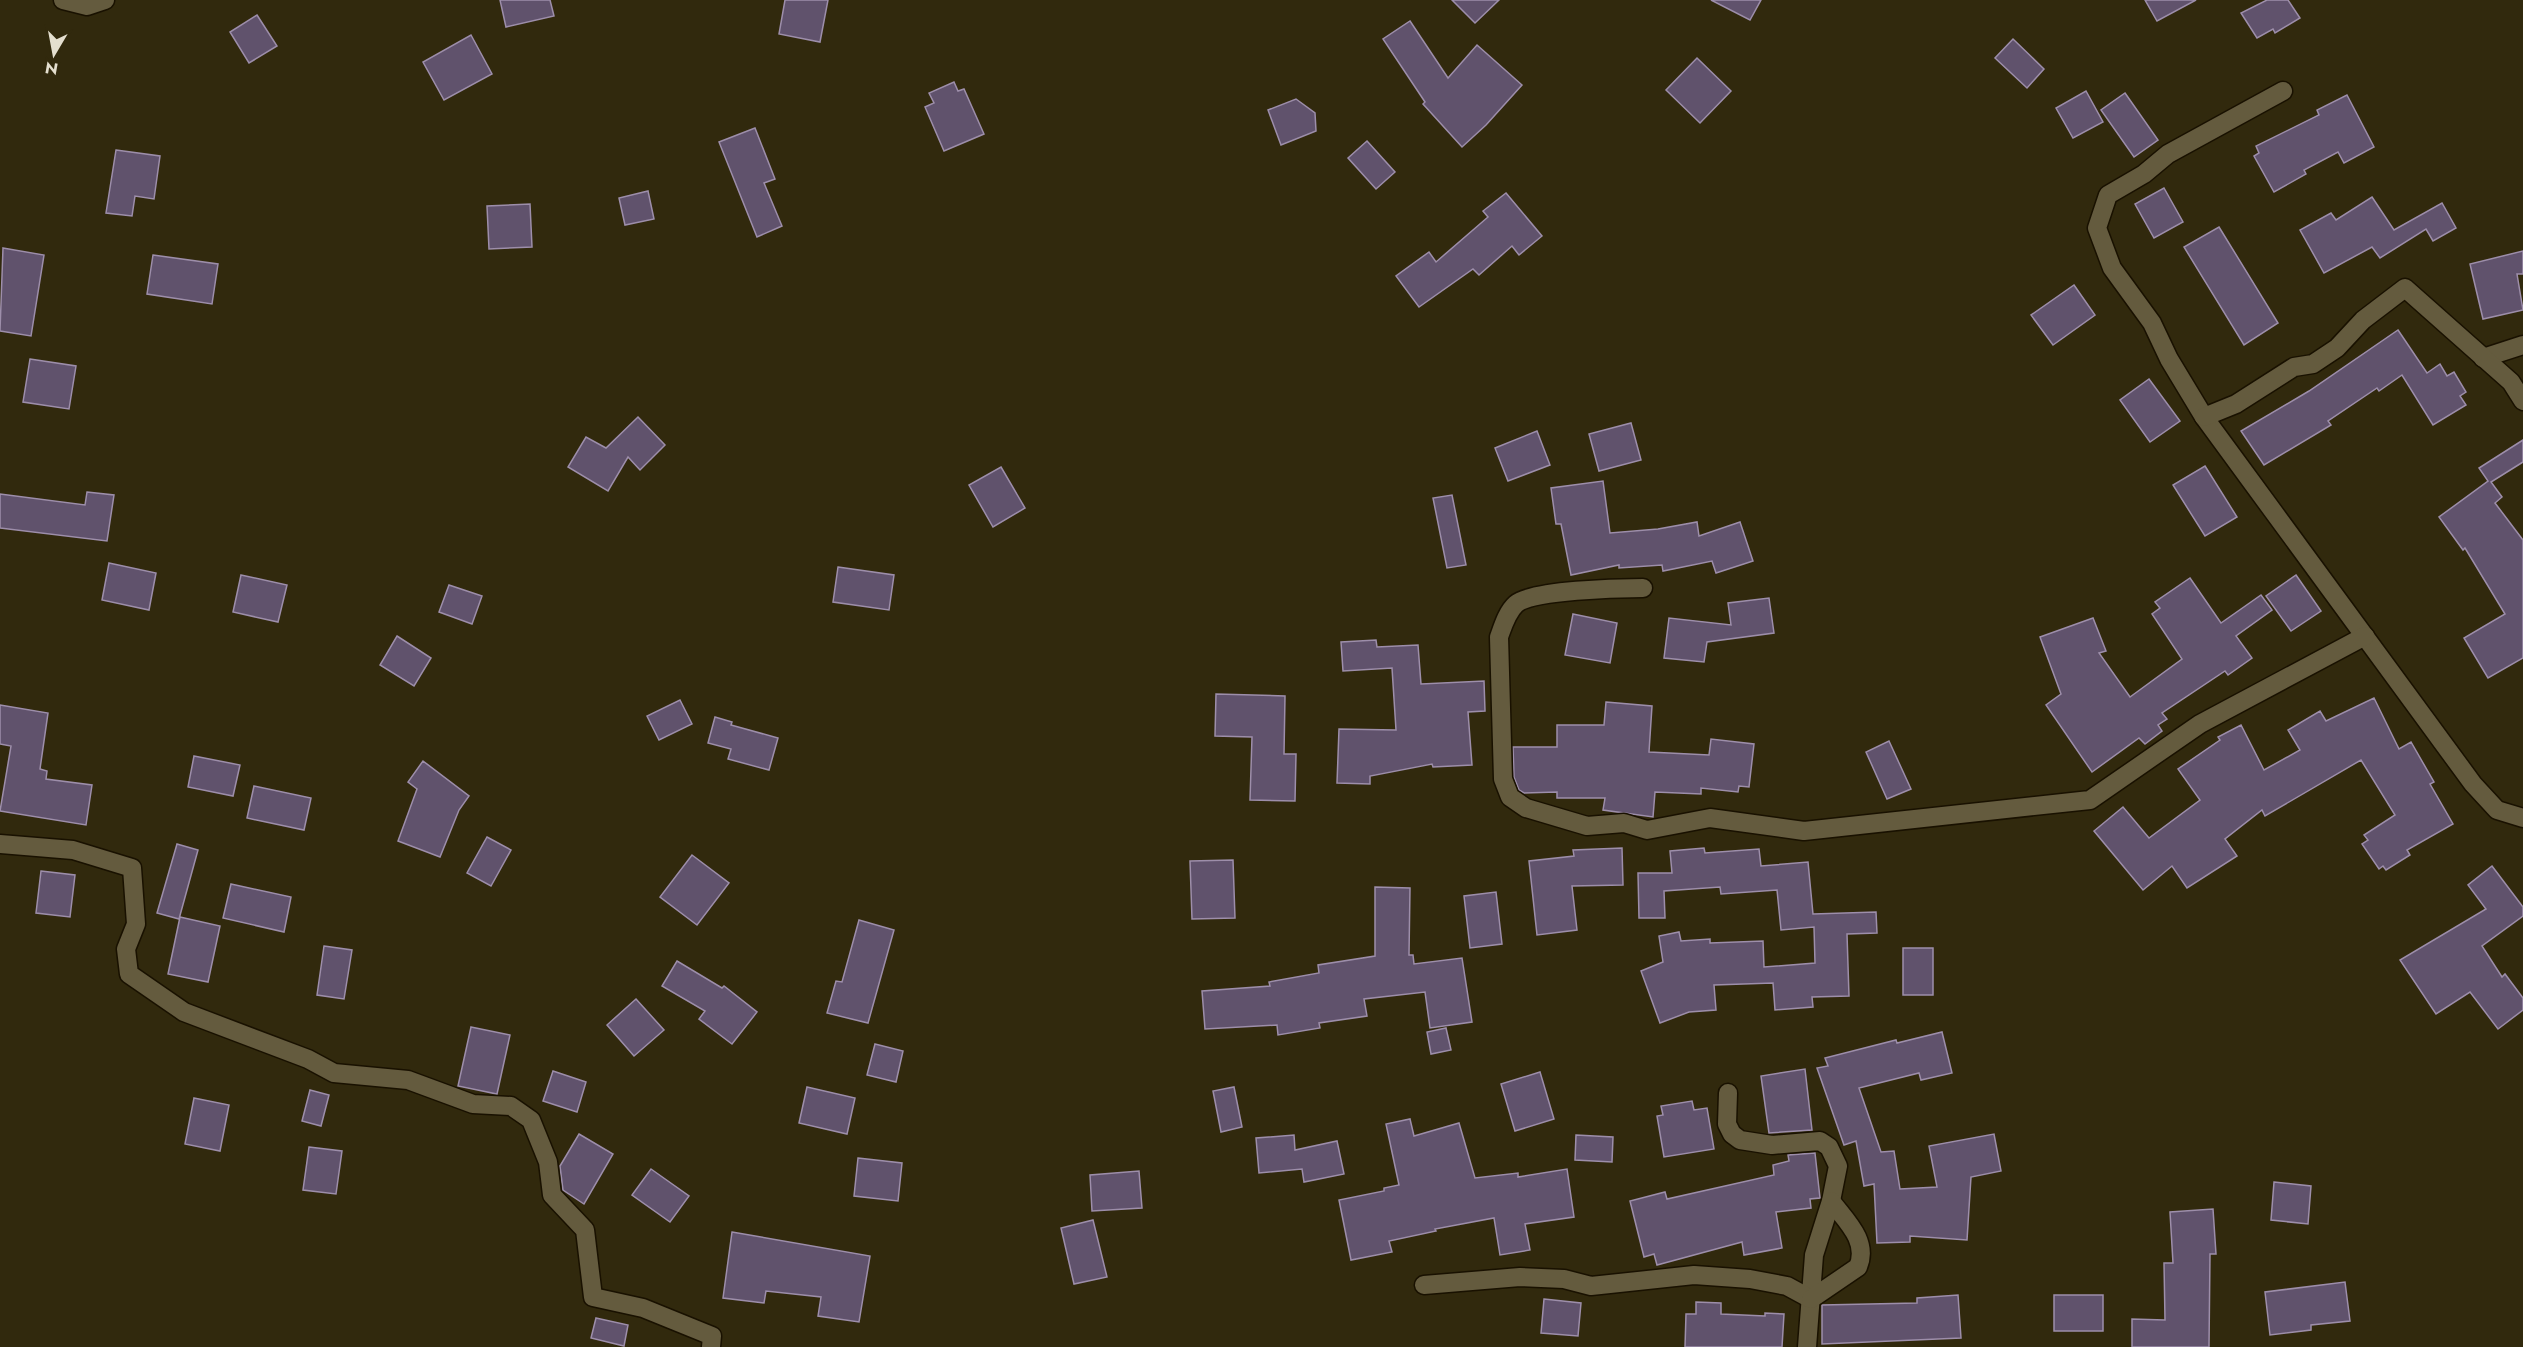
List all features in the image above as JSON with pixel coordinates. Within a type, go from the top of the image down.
[{"type":"street","points":[[63,0],[87,6],[105,0]]},
{"type":"street","points":[[2283,91],[2168,154],[2144,174],[2108,195],[2097,228],[2112,268],[2152,322],[2169,359],[2204,417],[2473,784],[2497,810],[2523,818]]},
{"type":"street","points":[[2204,417],[2236,404],[2294,367],[2313,363],[2337,348],[2363,320],[2405,288],[2511,382],[2523,402]]},
{"type":"street","points":[[2483,358],[2523,345]]},
{"type":"street","points":[[1643,588],[1544,594],[1517,603],[1505,619],[1499,637],[1503,779],[1510,797],[1526,808],[1587,825],[1624,824],[1647,831],[1710,818],[1804,831],[2090,800],[2200,724],[2365,636]]},
{"type":"street","points":[[0,844],[73,850],[132,868],[136,924],[126,949],[129,974],[184,1012],[308,1059],[334,1072],[408,1080],[473,1104],[511,1106],[531,1120],[548,1162],[552,1195],[585,1230],[593,1297],[643,1308],[712,1336],[711,1347]]},
{"type":"street","points":[[1728,1092],[1727,1124],[1732,1134],[1740,1140],[1772,1145],[1820,1141],[1829,1147],[1838,1166],[1831,1202],[1814,1256],[1807,1347]]},
{"type":"street","points":[[1811,1299],[1858,1267],[1861,1259],[1860,1242],[1831,1202]]},
{"type":"street","points":[[1424,1285],[1520,1277],[1564,1279],[1591,1286],[1694,1275],[1750,1279],[1787,1286],[1811,1299]]},
{"type":"building","points":[[500,0],[550,0],[554,16],[506,27]]},
{"type":"building","points":[[785,0],[828,0],[820,42],[779,34]]},
{"type":"building","points":[[1452,0],[1499,0],[1475,23]]},
{"type":"building","points":[[1711,0],[1761,0],[1750,20]]},
{"type":"building","points":[[2145,0],[2196,0],[2157,21]]},
{"type":"building","points":[[2267,0],[2288,0],[2300,18],[2275,33],[2273,29],[2257,38],[2241,13]]},
{"type":"building","points":[[257,15],[277,46],[249,63],[230,32]]},
{"type":"building","points":[[1410,21],[1448,78],[1477,45],[1522,85],[1486,125],[1462,147],[1423,104],[1425,102],[1383,39]]},
{"type":"building","points":[[471,35],[492,74],[444,100],[423,62]]},
{"type":"building","points":[[2013,39],[2044,69],[2027,88],[1995,58]]},
{"type":"building","points":[[1697,58],[1731,91],[1700,123],[1666,90]]},
{"type":"building","points":[[954,82],[958,91],[964,89],[984,134],[944,151],[925,107],[934,103],[929,93]]},
{"type":"building","points":[[2086,91],[2103,122],[2073,138],[2056,108]]},
{"type":"building","points":[[2125,93],[2158,140],[2134,157],[2101,110]]},
{"type":"building","points":[[2347,95],[2374,147],[2344,163],[2338,152],[2304,170],[2306,174],[2274,192],[2254,156],[2259,153],[2256,146],[2319,115],[2317,110]]},
{"type":"building","points":[[1296,99],[1315,113],[1316,131],[1281,145],[1268,110]]},
{"type":"building","points":[[755,128],[775,179],[764,183],[782,226],[757,237],[719,142]]},
{"type":"building","points":[[1367,141],[1395,172],[1376,189],[1348,158]]},
{"type":"building","points":[[116,150],[160,156],[154,199],[135,196],[132,216],[106,213]]},
{"type":"building","points":[[2164,188],[2183,222],[2154,238],[2135,204]]},
{"type":"building","points":[[648,191],[654,219],[625,225],[619,198]]},
{"type":"building","points":[[1506,193],[1542,236],[1519,255],[1512,246],[1479,275],[1473,269],[1419,307],[1396,276],[1429,252],[1436,262],[1488,217],[1483,211]]},
{"type":"building","points":[[2372,197],[2394,230],[2442,203],[2456,228],[2433,241],[2426,229],[2380,258],[2372,247],[2324,273],[2300,230],[2331,213],[2336,220]]},
{"type":"building","points":[[530,204],[532,247],[489,249],[487,206]]},
{"type":"building","points":[[2219,227],[2278,323],[2244,345],[2184,247]]},
{"type":"building","points":[[3,248],[44,255],[31,336],[0,331]]},
{"type":"building","points":[[2523,251],[2523,274],[2517,274],[2523,310],[2483,319],[2470,264]]},
{"type":"building","points":[[153,255],[218,264],[212,304],[147,294]]},
{"type":"building","points":[[2074,285],[2095,315],[2053,345],[2031,315]]},
{"type":"building","points":[[2398,330],[2427,373],[2440,364],[2447,376],[2454,372],[2466,392],[2460,396],[2466,405],[2433,425],[2402,375],[2379,391],[2377,388],[2328,421],[2331,425],[2264,465],[2241,431],[2309,391]]},
{"type":"building","points":[[30,359],[76,366],[69,409],[23,402]]},
{"type":"building","points":[[2149,379],[2180,421],[2150,442],[2120,400]]},
{"type":"building","points":[[638,417],[665,445],[640,470],[628,457],[608,491],[568,467],[586,437],[606,448]]},
{"type":"building","points":[[1631,423],[1641,460],[1599,471],[1589,434]]},
{"type":"building","points":[[1537,431],[1550,465],[1508,481],[1495,448]]},
{"type":"building","points":[[2523,440],[2523,462],[2491,482],[2502,497],[2495,503],[2523,540],[2523,658],[2488,678],[2464,638],[2505,614],[2465,548],[2463,550],[2439,517],[2488,481],[2479,468]]},
{"type":"building","points":[[2205,466],[2237,517],[2205,536],[2173,485]]},
{"type":"building","points":[[1001,467],[1025,508],[993,527],[969,485]]},
{"type":"building","points":[[1603,481],[1610,533],[1658,529],[1697,522],[1699,536],[1740,522],[1753,561],[1716,573],[1712,561],[1663,571],[1662,565],[1619,568],[1619,565],[1571,575],[1561,524],[1556,524],[1551,488]]},
{"type":"building","points":[[87,492],[114,495],[107,541],[0,528],[0,494],[85,505]]},
{"type":"building","points":[[1452,495],[1466,565],[1447,568],[1433,498]]},
{"type":"building","points":[[109,563],[156,573],[149,610],[102,600]]},
{"type":"building","points":[[838,567],[894,575],[889,610],[833,602]]},
{"type":"building","points":[[241,575],[287,585],[278,622],[233,612]]},
{"type":"building","points":[[2296,575],[2321,611],[2291,631],[2266,596]]},
{"type":"building","points":[[2190,578],[2221,623],[2261,595],[2272,610],[2236,636],[2252,658],[2228,675],[2225,671],[2162,713],[2167,719],[2158,725],[2162,731],[2145,744],[2139,738],[2092,772],[2046,705],[2061,694],[2040,637],[2093,618],[2106,651],[2099,653],[2130,697],[2182,659],[2152,614],[2160,608],[2155,602]]},
{"type":"building","points":[[449,585],[482,596],[472,624],[439,612]]},
{"type":"building","points":[[1769,598],[1774,633],[1707,642],[1704,662],[1664,658],[1669,618],[1731,625],[1728,603]]},
{"type":"building","points":[[1573,614],[1617,623],[1610,663],[1565,655]]},
{"type":"building","points":[[397,636],[431,658],[414,686],[380,665]]},
{"type":"building","points":[[1376,640],[1377,647],[1418,645],[1421,684],[1484,681],[1485,711],[1468,712],[1472,765],[1433,767],[1432,764],[1370,776],[1370,784],[1337,783],[1339,729],[1396,730],[1392,668],[1343,671],[1341,642]]},
{"type":"building","points":[[1216,694],[1285,696],[1284,754],[1296,754],[1295,801],[1250,800],[1252,737],[1215,736]]},
{"type":"building","points":[[2374,698],[2399,749],[2411,742],[2434,782],[2430,784],[2453,824],[2407,850],[2410,855],[2386,870],[2383,866],[2379,869],[2362,844],[2368,840],[2364,835],[2395,815],[2361,760],[2265,816],[2262,810],[2225,839],[2237,856],[2187,888],[2172,866],[2143,890],[2094,831],[2123,807],[2149,838],[2200,800],[2178,769],[2220,740],[2218,737],[2241,725],[2264,770],[2300,750],[2288,730],[2320,711],[2326,721]]},
{"type":"building","points":[[680,700],[692,724],[659,740],[647,716]]},
{"type":"building","points":[[1606,702],[1652,706],[1649,752],[1709,755],[1711,739],[1754,744],[1749,787],[1739,786],[1738,792],[1701,788],[1701,794],[1655,792],[1653,817],[1603,810],[1605,798],[1557,798],[1557,792],[1524,793],[1519,790],[1514,777],[1513,747],[1557,747],[1557,725],[1604,725]]},
{"type":"building","points":[[0,705],[48,713],[40,769],[47,771],[46,779],[92,785],[86,825],[0,811],[11,746],[0,744]]},
{"type":"building","points":[[715,717],[732,722],[731,725],[778,738],[769,770],[728,759],[731,749],[708,743]]},
{"type":"building","points":[[1889,741],[1911,789],[1887,799],[1866,752]]},
{"type":"building","points":[[194,756],[240,765],[233,796],[188,787]]},
{"type":"building","points":[[423,761],[469,796],[459,810],[440,857],[398,841],[417,789],[408,782]]},
{"type":"building","points":[[254,786],[311,798],[304,830],[247,818]]},
{"type":"building","points":[[487,837],[511,850],[491,886],[467,873]]},
{"type":"building","points":[[177,844],[198,850],[179,919],[157,913]]},
{"type":"building","points":[[1622,848],[1623,885],[1572,886],[1577,930],[1537,935],[1529,861],[1574,856],[1573,850]]},
{"type":"building","points":[[1704,848],[1705,853],[1759,849],[1761,866],[1808,862],[1813,914],[1876,912],[1877,933],[1847,934],[1849,996],[1812,997],[1813,1007],[1775,1010],[1773,983],[1714,985],[1716,1010],[1689,1012],[1660,1023],[1641,971],[1663,962],[1659,936],[1679,932],[1681,941],[1710,939],[1710,943],[1763,941],[1764,967],[1815,963],[1814,927],[1781,930],[1777,890],[1721,894],[1720,887],[1664,891],[1665,918],[1639,918],[1638,873],[1672,873],[1670,851]]},
{"type":"building","points":[[692,855],[729,883],[697,925],[660,897]]},
{"type":"building","points":[[1233,860],[1235,918],[1192,919],[1190,861]]},
{"type":"building","points":[[2492,866],[2523,907],[2523,916],[2482,946],[2502,977],[2505,974],[2523,998],[2523,1010],[2498,1029],[2470,992],[2436,1014],[2400,960],[2486,909],[2468,885]]},
{"type":"building","points":[[41,871],[75,875],[70,917],[36,913]]},
{"type":"building","points":[[231,884],[291,897],[284,932],[223,918]]},
{"type":"building","points":[[1375,887],[1410,888],[1409,955],[1413,955],[1414,964],[1462,958],[1472,1022],[1430,1028],[1425,992],[1364,999],[1367,1016],[1319,1023],[1320,1028],[1278,1035],[1277,1025],[1205,1029],[1202,991],[1270,986],[1269,982],[1319,973],[1318,965],[1375,956]]},
{"type":"building","points":[[1496,892],[1502,944],[1470,948],[1464,896]]},
{"type":"building","points":[[180,917],[220,926],[208,982],[168,974]]},
{"type":"building","points":[[859,920],[894,930],[868,1023],[827,1013],[836,981],[842,982]]},
{"type":"building","points":[[324,946],[352,950],[344,999],[317,995]]},
{"type":"building","points":[[1903,948],[1933,948],[1933,995],[1903,995]]},
{"type":"building","points":[[677,961],[722,988],[724,986],[757,1012],[732,1044],[699,1019],[705,1011],[662,986]]},
{"type":"building","points":[[636,999],[664,1030],[634,1056],[607,1025]]},
{"type":"building","points":[[471,1027],[510,1035],[497,1094],[458,1086]]},
{"type":"building","points":[[1446,1028],[1451,1050],[1431,1054],[1427,1032]]},
{"type":"building","points":[[1942,1032],[1952,1073],[1921,1080],[1919,1073],[1859,1088],[1881,1152],[1894,1151],[1900,1189],[1937,1187],[1929,1146],[1994,1134],[2001,1171],[1971,1177],[1967,1240],[1910,1236],[1910,1242],[1877,1243],[1874,1184],[1864,1186],[1856,1141],[1844,1145],[1817,1068],[1828,1066],[1825,1058],[1896,1040],[1897,1043]]},
{"type":"building","points":[[875,1044],[903,1051],[896,1082],[867,1075]]},
{"type":"building","points":[[1805,1069],[1812,1130],[1769,1133],[1761,1076]]},
{"type":"building","points":[[553,1071],[586,1082],[577,1112],[543,1101]]},
{"type":"building","points":[[1540,1072],[1554,1119],[1515,1131],[1501,1084]]},
{"type":"building","points":[[807,1087],[855,1098],[847,1134],[799,1123]]},
{"type":"building","points":[[1234,1087],[1242,1127],[1221,1132],[1213,1091]]},
{"type":"building","points":[[310,1090],[329,1095],[321,1126],[302,1121]]},
{"type":"building","points":[[194,1098],[229,1105],[220,1151],[185,1144]]},
{"type":"building","points":[[1692,1101],[1694,1110],[1707,1108],[1714,1149],[1664,1157],[1657,1116],[1663,1115],[1661,1106]]},
{"type":"building","points":[[1410,1119],[1414,1136],[1459,1123],[1475,1178],[1518,1173],[1518,1177],[1567,1169],[1574,1217],[1525,1224],[1530,1250],[1500,1255],[1494,1218],[1435,1229],[1436,1231],[1389,1241],[1392,1252],[1351,1260],[1339,1200],[1384,1191],[1384,1188],[1399,1185],[1386,1124]]},
{"type":"building","points":[[579,1134],[613,1154],[584,1204],[563,1190],[560,1166]]},
{"type":"building","points":[[1294,1135],[1295,1150],[1337,1141],[1344,1174],[1304,1182],[1302,1169],[1259,1173],[1256,1138]]},
{"type":"building","points":[[1576,1135],[1613,1137],[1612,1162],[1575,1160]]},
{"type":"building","points":[[309,1147],[342,1151],[336,1194],[303,1190]]},
{"type":"building","points":[[1815,1153],[1820,1198],[1810,1199],[1811,1208],[1776,1212],[1782,1248],[1744,1255],[1742,1242],[1657,1265],[1654,1254],[1644,1257],[1630,1201],[1665,1192],[1667,1199],[1774,1175],[1773,1165],[1789,1161],[1788,1155]]},
{"type":"building","points":[[858,1158],[902,1163],[898,1201],[854,1196]]},
{"type":"building","points":[[651,1169],[689,1196],[670,1222],[632,1195]]},
{"type":"building","points":[[1139,1171],[1142,1208],[1092,1211],[1090,1175]]},
{"type":"building","points":[[2274,1182],[2311,1186],[2308,1224],[2271,1220]]},
{"type":"building","points":[[2213,1209],[2216,1254],[2210,1254],[2209,1347],[2132,1347],[2132,1319],[2165,1320],[2164,1263],[2173,1263],[2170,1212]]},
{"type":"building","points":[[1093,1220],[1107,1277],[1074,1284],[1061,1228]]},
{"type":"building","points":[[732,1232],[870,1256],[859,1322],[818,1316],[821,1297],[766,1291],[764,1303],[723,1298]]},
{"type":"building","points":[[2345,1282],[2350,1321],[2311,1325],[2311,1330],[2270,1335],[2265,1292]]},
{"type":"building","points":[[1958,1295],[1961,1338],[1822,1344],[1822,1305],[1917,1303],[1917,1298]]},
{"type":"building","points":[[2054,1295],[2103,1295],[2103,1331],[2054,1331]]},
{"type":"building","points":[[1544,1299],[1581,1303],[1578,1336],[1541,1333]]},
{"type":"building","points":[[1696,1302],[1721,1303],[1721,1314],[1765,1316],[1765,1313],[1784,1314],[1782,1347],[1685,1347],[1686,1314],[1696,1314]]},
{"type":"building","points":[[596,1318],[628,1325],[624,1346],[591,1338]]}]
